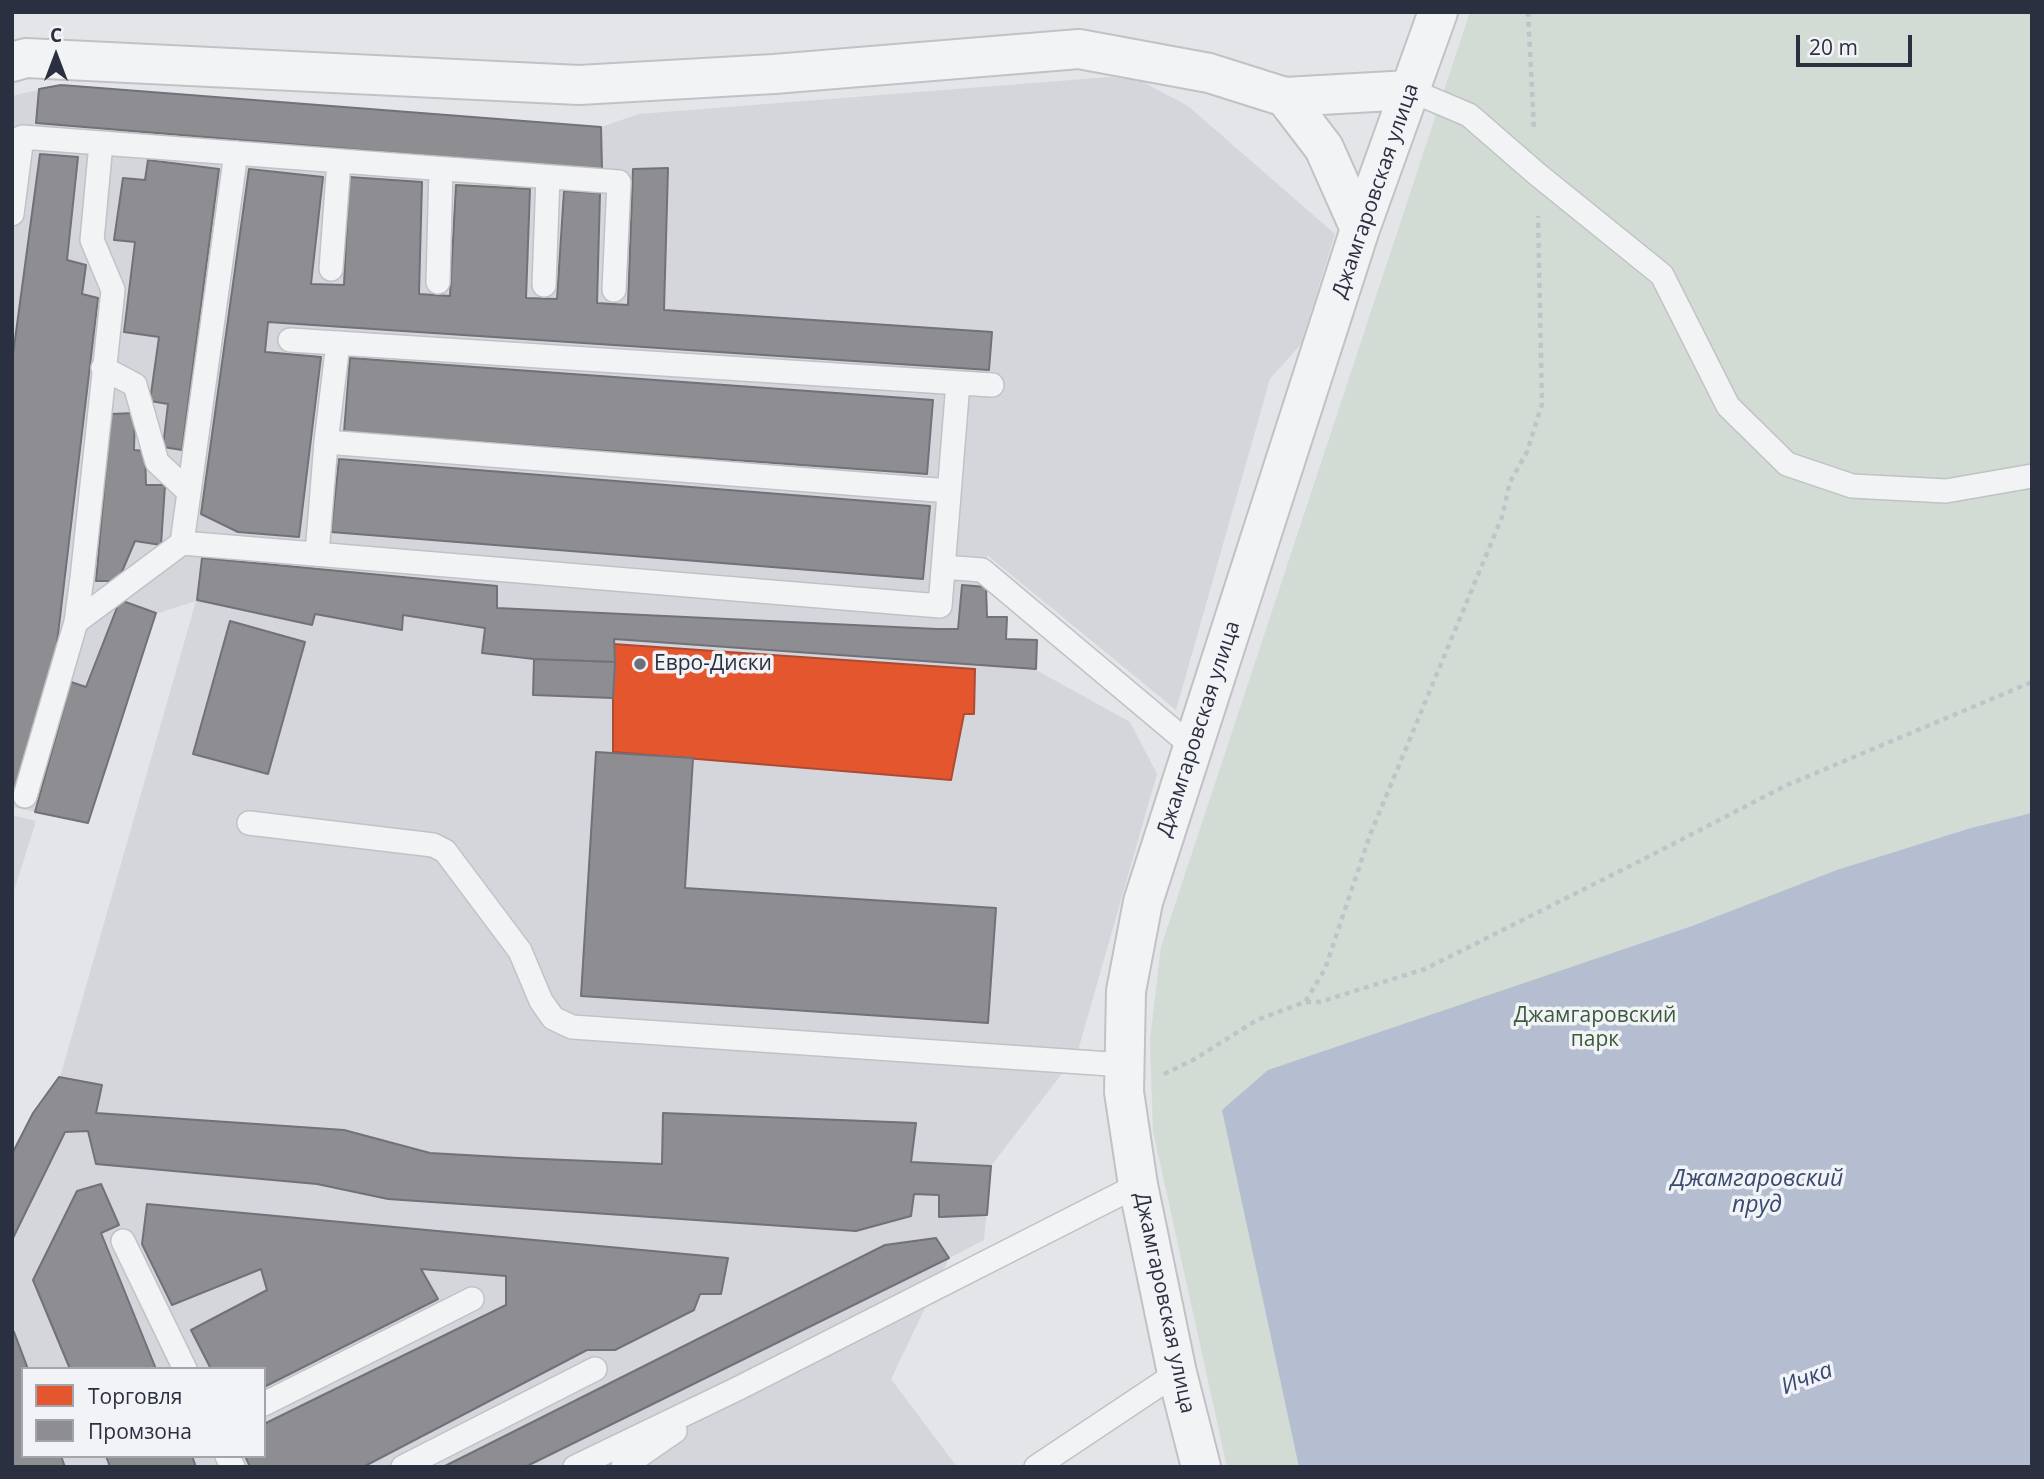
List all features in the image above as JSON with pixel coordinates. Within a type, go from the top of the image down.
[{"type":"street","name":"Джамгаровская улица","points":[[1201,1467],[1177,1373],[1138,1185],[1124,1078],[1126,990],[1143,902],[1360,229],[1438,12]]},
{"type":"street","points":[[12,62],[26,58],[579,85],[774,74],[1079,49],[1209,73],[1285,97],[1410,90]]},
{"type":"street","points":[[1285,97],[1324,148],[1360,229]]},
{"type":"lane","points":[[1410,90],[1469,115],[1662,275],[1728,406],[1787,464],[1852,486],[1946,491],[2032,476]]},
{"type":"lane","points":[[12,214],[22,137],[618,182],[614,290]]},
{"type":"lane","points":[[26,796],[76,622],[113,290],[92,240],[101,143]]},
{"type":"lane","points":[[182,543],[236,153]]},
{"type":"lane","points":[[331,269],[339,161]]},
{"type":"lane","points":[[438,282],[441,169]]},
{"type":"lane","points":[[544,285],[548,177]]},
{"type":"lane","points":[[290,340],[992,385]]},
{"type":"lane","points":[[317,554],[326,442],[338,343]]},
{"type":"lane","points":[[103,368],[135,385],[157,462],[188,491]]},
{"type":"lane","points":[[76,622],[182,543],[940,606],[958,383]]},
{"type":"lane","points":[[326,442],[949,491]]},
{"type":"lane","points":[[943,566],[982,570],[1193,747]]},
{"type":"lane","points":[[249,823],[433,845],[445,851],[520,951],[541,1001],[553,1018],[572,1027],[1124,1078]]},
{"type":"lane","points":[[575,1467],[739,1388],[1138,1185]]},
{"type":"lane","points":[[124,1241],[184,1367]]},
{"type":"lane","points":[[266,1403],[472,1299]]},
{"type":"lane","points":[[403,1467],[595,1369]]},
{"type":"lane","points":[[1036,1467],[1177,1373]]},
{"type":"lane","points":[[623,1467],[739,1388]]},
{"type":"path","points":[[1305,1002],[1325,969],[1370,835],[1502,517],[1510,482],[1527,452],[1542,404],[1537,174],[1528,12]]},
{"type":"path","points":[[1124,1078],[1194,1060],[1257,1020],[1305,1002],[1320,1002],[1424,969],[1785,786],[2032,682]]},
{"type":"shaded area","points":[[1109,77],[1141,81],[1188,106],[1335,234],[1301,344],[1270,379],[1176,710],[987,555],[987,617],[1007,617],[1007,639],[1037,640],[1036,670],[1130,722],[1157,774],[1077,1054],[991,1166],[984,1240],[949,1258],[891,1379],[957,1467],[12,1467],[12,1154],[33,1113],[60,1077],[196,601],[156,614],[88,823],[12,807],[12,96],[61,85],[601,127],[639,114]]},
{"type":"shaded area","points":[[12,815],[36,821],[12,897]]},
{"type":"green space","name":"Джамгаровский парк","points":[[1470,12],[2032,12],[2032,1467],[1227,1467],[1153,1131],[1150,1040],[1161,947]]},
{"type":"water","name":"Джамгаровский пруд","points":[[2032,813],[2032,1467],[1299,1467],[1222,1110],[1268,1070],[1692,926],[1837,870],[1971,828]]},
{"type":"building: Торговля","points":[[613,644],[975,669],[974,714],[964,714],[951,780],[613,752]]},
{"type":"building: Промзона","points":[[61,85],[601,127],[602,170],[36,123],[39,89]]},
{"type":"building: Промзона","points":[[40,154],[78,157],[67,260],[86,265],[82,294],[98,298],[54,668],[12,798],[12,362]]},
{"type":"building: Промзона","points":[[148,160],[219,169],[182,450],[163,447],[168,404],[150,401],[159,337],[124,332],[135,242],[114,240],[123,178],[145,180]]},
{"type":"building: Промзона","points":[[668,168],[664,310],[992,332],[989,370],[268,322],[265,352],[321,357],[299,537],[238,532],[201,514],[249,169],[323,177],[311,284],[344,285],[349,177],[422,182],[419,294],[450,296],[456,185],[530,189],[526,298],[557,299],[564,191],[600,193],[597,303],[628,305],[633,169]]},
{"type":"building: Промзона","points":[[350,358],[933,400],[927,474],[344,432]]},
{"type":"building: Промзона","points":[[135,413],[134,450],[145,451],[146,485],[165,485],[161,545],[135,541],[118,581],[96,581],[111,414]]},
{"type":"building: Промзона","points":[[339,459],[930,506],[923,579],[331,532]]},
{"type":"building: Промзона","points":[[202,558],[497,586],[497,608],[937,629],[958,629],[962,585],[986,587],[987,617],[1007,617],[1006,639],[1037,640],[1036,669],[614,639],[615,662],[534,659],[482,653],[485,628],[403,615],[402,630],[315,614],[312,625],[197,600]]},
{"type":"building: Промзона","points":[[120,600],[156,613],[88,823],[35,812],[71,682],[86,687]]},
{"type":"building: Промзона","points":[[230,621],[305,642],[268,774],[193,754]]},
{"type":"building: Промзона","points":[[534,659],[615,662],[613,698],[533,695]]},
{"type":"building: Промзона","points":[[596,752],[693,758],[685,888],[996,908],[988,1023],[581,996]]},
{"type":"building: Промзона","points":[[59,1077],[102,1085],[96,1113],[344,1130],[430,1153],[518,1158],[662,1164],[663,1113],[916,1123],[911,1162],[991,1166],[987,1215],[939,1217],[939,1195],[914,1194],[911,1216],[856,1231],[388,1199],[317,1184],[96,1164],[88,1131],[65,1132],[12,1240],[12,1154],[33,1113]]},
{"type":"building: Промзона","points":[[101,1184],[119,1225],[101,1233],[155,1367],[69,1367],[33,1280],[77,1191]]},
{"type":"building: Промзона","points":[[147,1204],[728,1258],[721,1294],[700,1294],[694,1310],[615,1350],[587,1350],[363,1467],[250,1467],[246,1458],[266,1458],[266,1423],[506,1305],[506,1276],[421,1269],[438,1299],[266,1386],[266,1367],[210,1367],[191,1330],[267,1290],[261,1269],[172,1305],[142,1244]]},
{"type":"building: Промзона","points":[[936,1238],[949,1258],[525,1467],[443,1467],[885,1245]]},
{"type":"building: Промзона","points":[[14,1332],[27,1367],[21,1367],[21,1458],[62,1458],[65,1467],[12,1467]]},
{"type":"building: Промзона","points":[[107,1458],[193,1458],[196,1467],[110,1467]]},
{"type":"place","name":"Евро-Диски","points":[[640,664]]},
{"type":"water label","name":"Ичка","points":[[1807,1379]]}]
